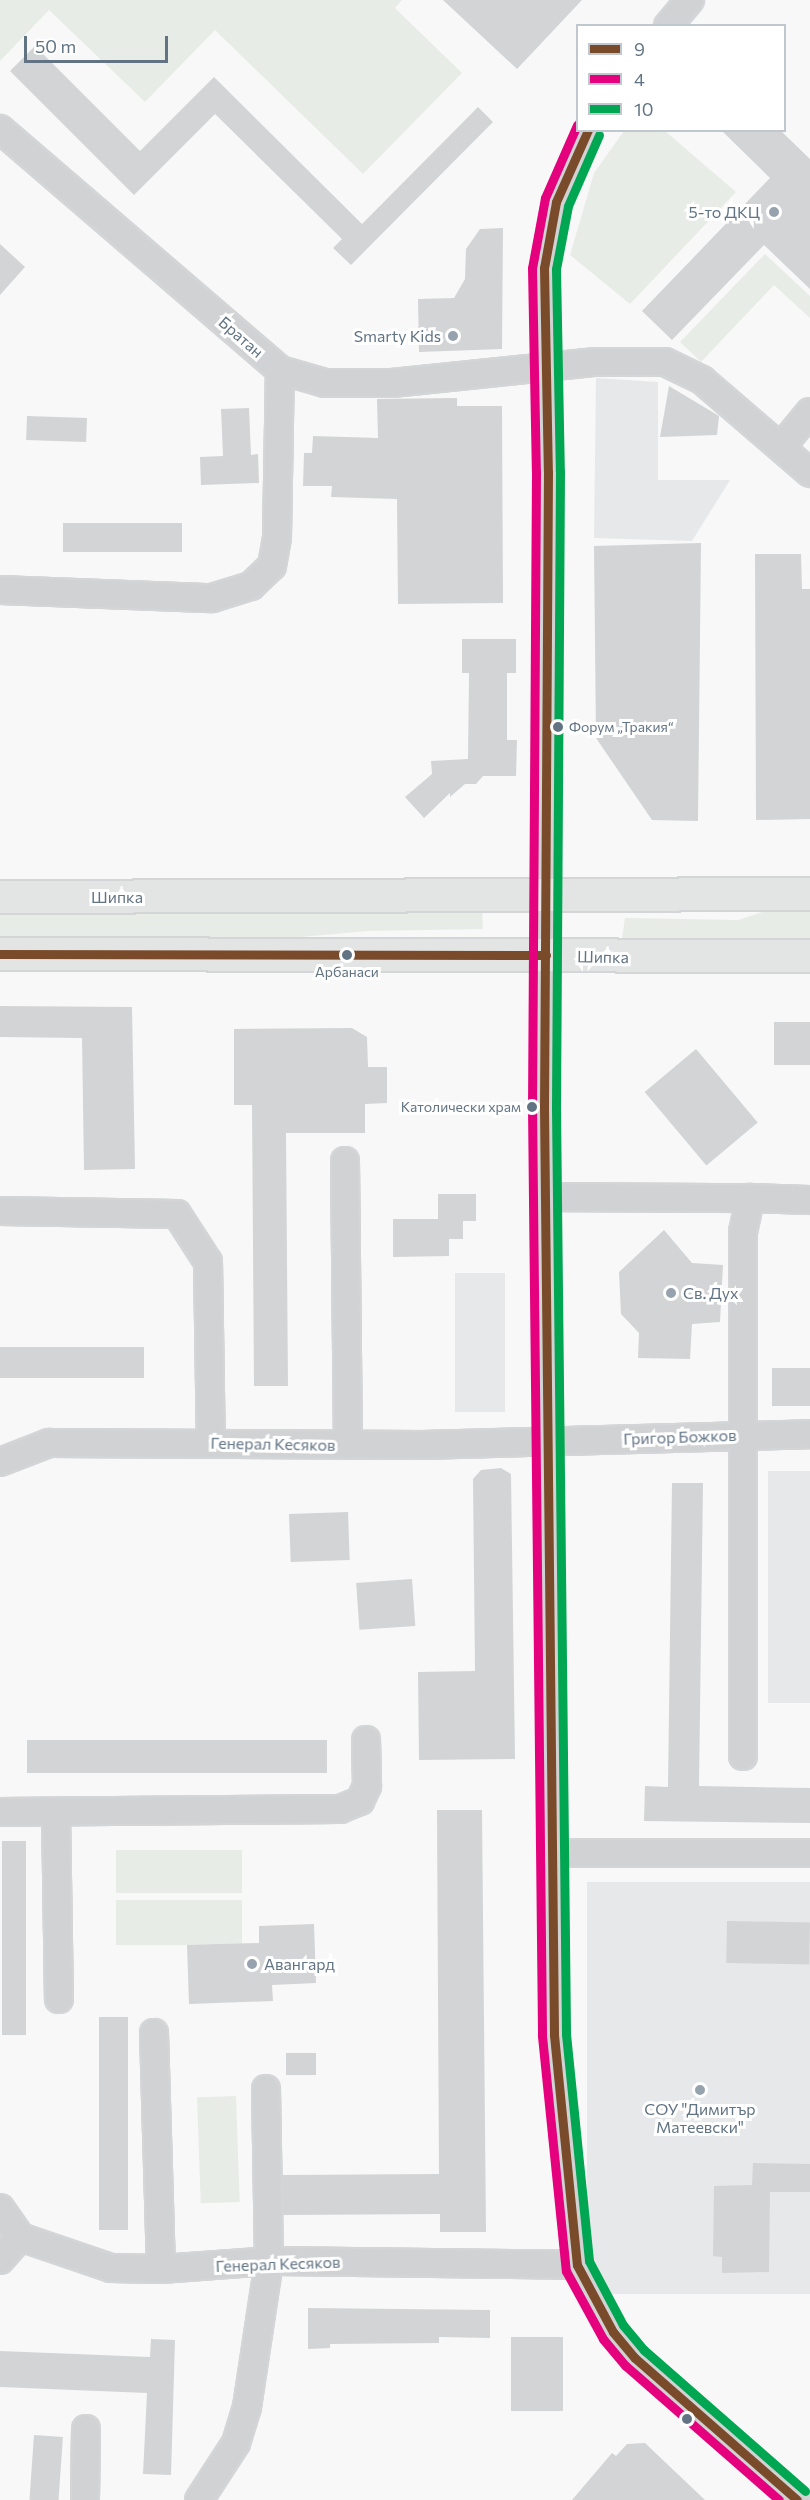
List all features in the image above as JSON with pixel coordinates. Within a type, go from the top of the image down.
[{"type":"main road","name":"Шипка","points":[[0,897],[545,897],[810,894]]},
{"type":"main road","name":"Шипка","points":[[0,954],[810,956]]},
{"type":"street","name":"Братан","points":[[0,129],[280,370],[325,382],[392,383],[596,362],[665,362],[702,380],[782,446],[810,473]]},
{"type":"street","points":[[587,132],[556,202],[544,268],[546,1197],[554,2035],[577,2265],[613,2332],[635,2358],[797,2500]]},
{"type":"street","points":[[0,590],[212,598],[251,586],[272,566],[277,537],[280,370]]},
{"type":"street","points":[[782,446],[810,412]]},
{"type":"street","points":[[345,1161],[348,1445]]},
{"type":"street","points":[[546,1197],[810,1200]]},
{"type":"street","points":[[743,1756],[743,1232],[750,1198]]},
{"type":"street","points":[[0,1211],[177,1214],[208,1262],[211,1443]]},
{"type":"street","name":"Григор Божков","points":[[549,1441],[810,1434]]},
{"type":"street","name":"Генерал Кесяков","points":[[0,1462],[49,1443],[348,1445],[549,1441]]},
{"type":"street","points":[[0,1812],[340,1809],[360,1802],[367,1786],[366,1740]]},
{"type":"street","points":[[56,1812],[59,1999]]},
{"type":"street","points":[[553,1853],[810,1852]]},
{"type":"street","points":[[154,2033],[161,2269]]},
{"type":"street","points":[[199,2500],[236,2444],[247,2407],[269,2261],[266,2090]]},
{"type":"street","points":[[0,2208],[20,2237],[0,2260]]},
{"type":"street","name":"Генерал Кесяков","points":[[20,2237],[111,2268],[161,2269],[269,2261],[577,2265]]},
{"type":"street","points":[[86,2429],[92,2499]]},
{"type":"shaded area","points":[[0,0],[402,0],[395,8],[462,73],[363,174],[215,30],[145,102],[49,10],[0,61]]},
{"type":"shaded area","points":[[623,132],[666,132],[736,192],[630,304],[570,255],[594,173]]},
{"type":"shaded area","points":[[765,254],[810,296],[810,318],[774,285],[701,362],[680,342]]},
{"type":"shaded area","points":[[596,378],[658,382],[658,480],[730,480],[692,541],[594,538]]},
{"type":"shaded area","points":[[482,908],[483,929],[368,931],[257,941],[0,942],[0,915]]},
{"type":"shaded area","points":[[772,909],[810,909],[810,944],[621,945],[625,918],[738,920]]},
{"type":"shaded area","points":[[455,1273],[505,1273],[505,1412],[455,1412]]},
{"type":"shaded area","points":[[768,1471],[810,1471],[810,1703],[768,1703]]},
{"type":"shaded area","points":[[116,1850],[242,1850],[242,1893],[116,1893]]},
{"type":"shaded area","name":"СОУ \"Димитър Матеевски\"","points":[[587,1882],[810,1882],[810,2294],[587,2294]]},
{"type":"shaded area","points":[[116,1900],[242,1900],[242,1945],[116,1945]]},
{"type":"shaded area","points":[[236,2096],[240,2202],[201,2203],[197,2097]]},
{"type":"building","points":[[443,0],[582,0],[517,69]]},
{"type":"building","points":[[35,46],[140,151],[214,77],[362,224],[478,107],[493,122],[351,265],[333,248],[342,239],[215,114],[134,195],[10,71]]},
{"type":"building","name":"5-то ДКЦ","points":[[723,132],[782,132],[810,159],[810,289],[764,245],[672,340],[642,311],[770,178]]},
{"type":"building","points":[[503,228],[502,349],[419,352],[418,299],[454,298],[465,279],[466,249],[480,229]]},
{"type":"building","points":[[0,244],[25,267],[0,295]]},
{"type":"building","points":[[669,386],[719,416],[717,435],[660,437]]},
{"type":"building","points":[[457,398],[457,406],[502,406],[503,603],[398,604],[397,499],[331,497],[332,486],[303,486],[304,453],[312,453],[313,436],[378,438],[377,399]]},
{"type":"building","points":[[249,408],[251,455],[258,454],[259,483],[201,485],[200,457],[223,456],[221,409]]},
{"type":"building","points":[[27,416],[87,418],[86,442],[26,440]]},
{"type":"building","points":[[63,523],[182,523],[182,552],[63,552]]},
{"type":"building","points":[[701,543],[698,821],[652,820],[596,738],[594,546]]},
{"type":"building","points":[[755,554],[801,554],[802,589],[810,589],[810,819],[756,820]]},
{"type":"building","points":[[462,639],[516,639],[516,673],[507,673],[507,740],[517,740],[516,776],[483,776],[476,784],[465,784],[450,797],[450,793],[424,818],[405,797],[432,774],[431,761],[468,759],[469,673],[462,673]]},
{"type":"building","points":[[0,1006],[132,1007],[135,1169],[84,1170],[82,1038],[0,1037]]},
{"type":"building","points":[[774,1022],[810,1022],[810,1065],[774,1065]]},
{"type":"building","points":[[352,1028],[367,1037],[368,1067],[387,1067],[387,1103],[365,1104],[365,1133],[286,1133],[288,1386],[254,1386],[252,1105],[234,1105],[234,1029]]},
{"type":"building","points":[[696,1049],[758,1123],[706,1166],[645,1092]]},
{"type":"building","points":[[438,1194],[476,1194],[476,1221],[463,1221],[463,1239],[449,1239],[449,1256],[393,1257],[393,1219],[438,1219]]},
{"type":"building","name":"Св. Дух","points":[[664,1230],[692,1263],[723,1265],[720,1322],[692,1324],[690,1359],[638,1358],[639,1333],[621,1314],[619,1272]]},
{"type":"building","points":[[0,1347],[144,1347],[144,1378],[0,1378]]},
{"type":"building","points":[[772,1368],[810,1368],[810,1406],[772,1406]]},
{"type":"building","points":[[501,1468],[511,1474],[515,1759],[419,1760],[418,1672],[475,1671],[473,1479],[481,1470]]},
{"type":"building","points":[[672,1483],[703,1483],[699,1786],[810,1788],[810,1823],[644,1821],[645,1786],[668,1787]]},
{"type":"building","points":[[348,1512],[350,1560],[291,1562],[289,1514]]},
{"type":"building","points":[[412,1579],[415,1626],[359,1630],[356,1583]]},
{"type":"building","points":[[27,1740],[327,1740],[327,1773],[27,1773]]},
{"type":"building","points":[[437,1810],[482,1810],[486,2232],[440,2232],[440,2214],[283,2215],[283,2175],[439,2174]]},
{"type":"building","points":[[2,1841],[26,1841],[26,2035],[2,2035]]},
{"type":"building","points":[[727,1921],[810,1922],[809,1964],[726,1963]]},
{"type":"building","name":"Авангард","points":[[314,1924],[316,1983],[272,1985],[273,2001],[189,2004],[187,1945],[259,1943],[259,1926]]},
{"type":"building","points":[[99,2017],[128,2017],[128,2230],[99,2230]]},
{"type":"building","points":[[286,2053],[316,2053],[316,2075],[286,2075]]},
{"type":"building","points":[[753,2163],[810,2164],[810,2192],[770,2192],[769,2272],[722,2273],[722,2257],[713,2256],[714,2186],[752,2185]]},
{"type":"building","points":[[308,2308],[490,2310],[490,2338],[439,2337],[439,2343],[330,2344],[330,2348],[308,2349]]},
{"type":"building","points":[[511,2337],[563,2337],[563,2411],[511,2411]]},
{"type":"building","points":[[151,2339],[175,2340],[171,2475],[143,2474],[147,2393],[0,2387],[0,2351],[150,2357]]},
{"type":"building","points":[[34,2435],[63,2437],[59,2500],[29,2500]]},
{"type":"building","points":[[645,2443],[705,2500],[572,2500],[612,2453],[616,2456],[627,2444]]},
{"type":"transit line","name":"4","points":[[576,127],[545,198],[532,268],[536,472],[532,1107],[542,2036],[566,2271],[603,2339],[626,2366],[779,2500]]},
{"type":"transit line","name":"9","points":[[587,132],[556,202],[544,268],[548,472],[544,1107],[554,2035],[577,2265],[613,2332],[635,2358],[797,2500]]},
{"type":"transit line","name":"10","points":[[599,135],[568,206],[556,269],[560,472],[556,1107],[566,2034],[589,2261],[623,2325],[644,2350],[805,2491]]},
{"type":"transit line","name":"9","points":[[0,954],[546,955]]},
{"type":"place","name":"5-то ДКЦ","points":[[774,212]]},
{"type":"place","name":"Smarty Kids","points":[[453,336]]},
{"type":"place","name":"Форум „Тракия“","points":[[558,727]]},
{"type":"place","name":"Арбанаси","points":[[347,955]]},
{"type":"place","name":"Католически храм","points":[[532,1107]]},
{"type":"place","name":"Св. Дух","points":[[671,1293]]},
{"type":"place","name":"Авангард","points":[[252,1964]]},
{"type":"place","name":"СОУ \"Димитър Матеевски\"","points":[[700,2090]]}]
